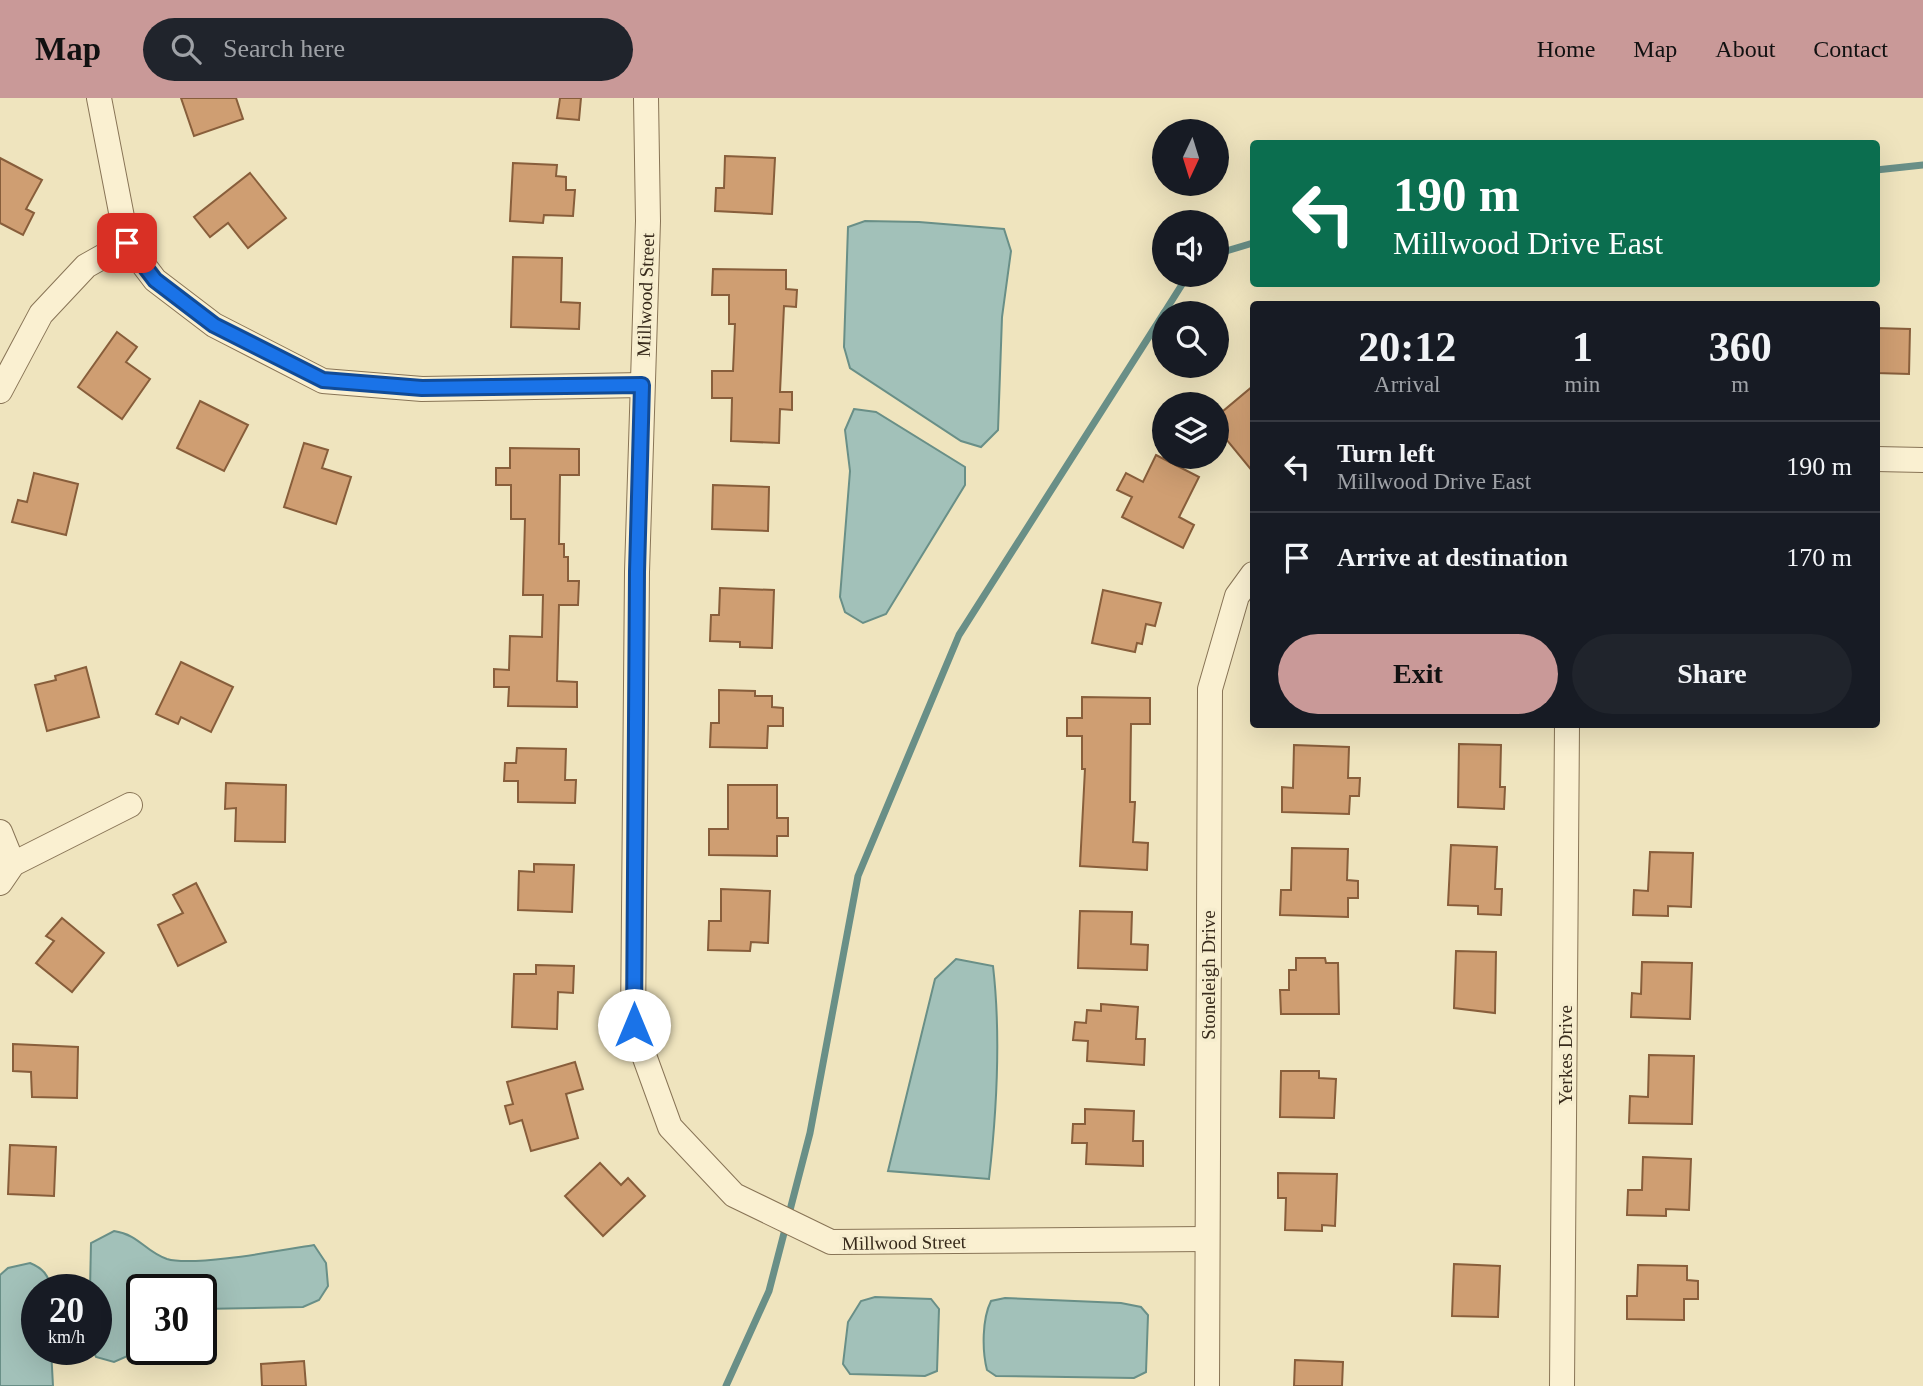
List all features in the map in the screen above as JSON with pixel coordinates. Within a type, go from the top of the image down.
[{"type":"street","points":[[99,98],[127,243],[155,280],[214,325],[323,380],[422,388],[642,385]]},
{"type":"street","name":"Millwood Street","points":[[646,98],[648,221],[637,572],[634,1025],[670,1127],[734,1195],[831,1242],[1206,1239]]},
{"type":"street","points":[[0,391],[41,314],[86,266],[127,243]]},
{"type":"street","points":[[1880,459],[1923,460]]},
{"type":"street","name":"Stoneleigh Drive","points":[[1207,1386],[1210,689],[1237,596],[1250,578]]},
{"type":"street","name":"Yerkes Drive","points":[[1562,1386],[1567,728]]},
{"type":"street","points":[[0,832],[7,873],[130,805]]},
{"type":"water","points":[[865,221],[919,222],[1004,229],[1011,251],[1002,317],[998,430],[981,447],[961,441],[850,368],[844,347],[848,227]]},
{"type":"water","points":[[854,409],[876,412],[965,467],[965,485],[886,614],[863,623],[845,612],[840,597],[850,471],[845,430]]},
{"type":"water","points":[[956,959],[993,966],[997,1072],[989,1179],[888,1171],[935,979]]},
{"type":"water","points":[[114,1231],[130,1236],[159,1256],[180,1261],[239,1257],[314,1245],[326,1263],[328,1286],[319,1300],[303,1307],[217,1309],[217,1274],[126,1274],[126,1357],[114,1362],[112,1274],[90,1274],[91,1243]]},
{"type":"water","points":[[30,1263],[45,1274],[21,1274],[21,1365],[52,1365],[53,1386],[0,1386],[0,1275],[8,1268]]},
{"type":"water","points":[[875,1297],[931,1299],[939,1309],[937,1371],[925,1376],[850,1374],[843,1364],[848,1322],[861,1301]]},
{"type":"water","points":[[1005,1298],[1121,1303],[1141,1307],[1148,1315],[1146,1372],[1134,1378],[996,1376],[987,1370],[984,1326],[991,1301]]},
{"type":"building","points":[[181,98],[236,98],[243,119],[194,136]]},
{"type":"building","points":[[560,98],[581,98],[579,120],[557,118]]},
{"type":"building","points":[[725,156],[775,158],[772,214],[715,211],[716,188],[724,188]]},
{"type":"building","points":[[0,158],[42,180],[26,209],[34,213],[23,235],[0,223]]},
{"type":"building","points":[[513,163],[557,165],[556,176],[566,177],[566,190],[575,190],[573,216],[544,215],[543,223],[510,221]]},
{"type":"building","points":[[250,173],[286,218],[248,248],[228,223],[210,237],[194,217]]},
{"type":"building","points":[[513,257],[562,258],[561,302],[580,303],[579,329],[511,327]]},
{"type":"building","points":[[713,269],[786,270],[786,289],[797,290],[796,307],[784,306],[780,392],[792,392],[792,410],[780,409],[779,443],[731,441],[732,398],[712,398],[712,371],[733,371],[735,324],[729,324],[729,295],[712,295]]},
{"type":"building","points":[[1880,328],[1910,329],[1909,374],[1880,373]]},
{"type":"building","points":[[117,332],[137,347],[126,362],[150,379],[122,419],[78,387]]},
{"type":"building","points":[[1250,389],[1250,468],[1229,443],[1229,406]]},
{"type":"building","points":[[200,401],[248,425],[224,471],[177,448]]},
{"type":"building","points":[[304,443],[328,450],[322,468],[351,477],[336,524],[284,507]]},
{"type":"building","points":[[510,448],[579,449],[579,475],[560,475],[559,544],[564,544],[564,557],[568,557],[568,581],[579,581],[578,605],[559,605],[557,681],[577,682],[577,707],[508,706],[509,687],[494,687],[494,669],[509,670],[510,636],[542,637],[543,595],[523,595],[525,519],[511,519],[511,485],[496,485],[496,468],[510,468]]},
{"type":"building","points":[[1152,463],[1152,469],[1183,469],[1199,477],[1179,517],[1194,525],[1183,548],[1122,517],[1132,497],[1117,490],[1126,473],[1143,482]]},
{"type":"building","points":[[34,473],[78,484],[66,535],[12,522],[18,500],[27,502]]},
{"type":"building","points":[[713,485],[769,487],[768,531],[712,529]]},
{"type":"building","points":[[720,588],[774,590],[772,648],[740,647],[740,642],[710,641],[711,615],[719,615]]},
{"type":"building","points":[[1103,590],[1161,603],[1155,626],[1146,624],[1142,644],[1137,643],[1135,652],[1092,643]]},
{"type":"building","points":[[181,662],[233,687],[211,732],[181,717],[178,724],[156,714]]},
{"type":"building","points":[[86,667],[99,717],[47,731],[35,685],[56,680],[55,676]]},
{"type":"building","points":[[719,690],[755,691],[755,696],[772,696],[772,707],[783,708],[783,726],[768,726],[767,748],[710,747],[711,723],[719,723]]},
{"type":"building","points":[[1082,697],[1150,698],[1150,724],[1131,724],[1130,802],[1135,802],[1133,842],[1148,843],[1147,870],[1080,866],[1085,769],[1082,769],[1082,736],[1067,736],[1067,718],[1082,718]]},
{"type":"building","points":[[1459,744],[1501,745],[1500,787],[1505,787],[1504,809],[1458,807]]},
{"type":"building","points":[[1294,745],[1349,747],[1348,778],[1360,778],[1359,796],[1350,796],[1349,814],[1282,812],[1282,787],[1293,788]]},
{"type":"building","points":[[517,748],[566,749],[565,780],[576,780],[575,803],[518,802],[518,781],[504,781],[505,763],[516,763]]},
{"type":"building","points":[[226,783],[286,785],[285,842],[235,841],[236,808],[225,809]]},
{"type":"building","points":[[728,785],[777,785],[777,818],[788,818],[788,836],[777,836],[777,856],[709,855],[709,829],[728,829]]},
{"type":"building","points":[[1451,845],[1497,847],[1495,889],[1502,889],[1501,915],[1478,914],[1478,906],[1448,905]]},
{"type":"building","points":[[1292,848],[1348,849],[1347,880],[1358,881],[1358,898],[1348,898],[1348,917],[1280,915],[1281,890],[1291,890]]},
{"type":"building","points":[[1650,852],[1693,853],[1691,907],[1668,906],[1668,916],[1633,915],[1634,890],[1648,891]]},
{"type":"building","points":[[534,864],[574,865],[572,912],[518,910],[519,871],[534,872]]},
{"type":"building","points":[[196,883],[226,942],[178,966],[158,925],[183,913],[173,895]]},
{"type":"building","points":[[721,889],[770,891],[768,943],[751,942],[750,951],[708,950],[709,921],[721,921]]},
{"type":"building","points":[[1080,911],[1132,912],[1131,944],[1148,945],[1147,970],[1078,968]]},
{"type":"building","points":[[62,918],[104,953],[72,992],[36,963],[54,941],[46,936]]},
{"type":"building","points":[[1456,951],[1496,952],[1495,1013],[1454,1008]]},
{"type":"building","points":[[1296,958],[1325,958],[1326,963],[1338,963],[1339,1014],[1281,1014],[1280,990],[1289,990],[1289,970],[1296,970]]},
{"type":"building","points":[[1642,962],[1692,963],[1690,1019],[1631,1017],[1632,993],[1641,994]]},
{"type":"building","points":[[536,965],[574,966],[573,993],[558,992],[557,1029],[512,1027],[514,974],[536,974]]},
{"type":"building","points":[[1101,1004],[1138,1007],[1136,1039],[1145,1039],[1144,1065],[1087,1061],[1088,1041],[1073,1040],[1075,1022],[1086,1023],[1087,1010],[1101,1011]]},
{"type":"building","points":[[13,1044],[78,1047],[77,1098],[32,1097],[31,1072],[13,1071]]},
{"type":"building","points":[[1649,1055],[1694,1056],[1692,1124],[1629,1123],[1630,1096],[1648,1097]]},
{"type":"building","points":[[575,1062],[583,1089],[566,1094],[578,1138],[531,1151],[522,1120],[510,1124],[505,1106],[513,1104],[507,1082]]},
{"type":"building","points":[[1281,1071],[1319,1071],[1319,1078],[1336,1079],[1334,1118],[1280,1117]]},
{"type":"building","points":[[1085,1109],[1134,1111],[1133,1141],[1143,1141],[1143,1166],[1086,1164],[1087,1143],[1072,1143],[1073,1124],[1085,1124]]},
{"type":"building","points":[[10,1145],[56,1147],[54,1196],[8,1194]]},
{"type":"building","points":[[1643,1157],[1691,1159],[1689,1210],[1666,1209],[1666,1216],[1627,1215],[1628,1190],[1642,1190]]},
{"type":"building","points":[[600,1163],[621,1185],[628,1178],[645,1196],[603,1236],[565,1196]]},
{"type":"building","points":[[1278,1173],[1337,1174],[1335,1226],[1322,1225],[1322,1231],[1285,1230],[1286,1198],[1278,1198]]},
{"type":"building","points":[[1454,1264],[1500,1266],[1498,1317],[1452,1316]]},
{"type":"building","points":[[1638,1265],[1687,1266],[1687,1280],[1698,1281],[1698,1299],[1684,1299],[1684,1320],[1627,1319],[1627,1296],[1637,1296]]},
{"type":"building","points":[[1295,1360],[1343,1362],[1342,1386],[1294,1386]]},
{"type":"building","points":[[304,1361],[306,1386],[262,1386],[261,1364]]},
{"type":"waterway","points":[[1880,170],[1923,165]]},
{"type":"waterway","points":[[1229,250],[1250,244]]},
{"type":"waterway","points":[[1172,301],[1180,287]]},
{"type":"waterway","points":[[726,1386],[769,1291],[810,1133],[858,876],[959,635],[1152,332]]},
{"type":"route","points":[[127,243],[155,280],[214,325],[323,380],[422,388],[642,385],[637,572],[634,1025]]}]
